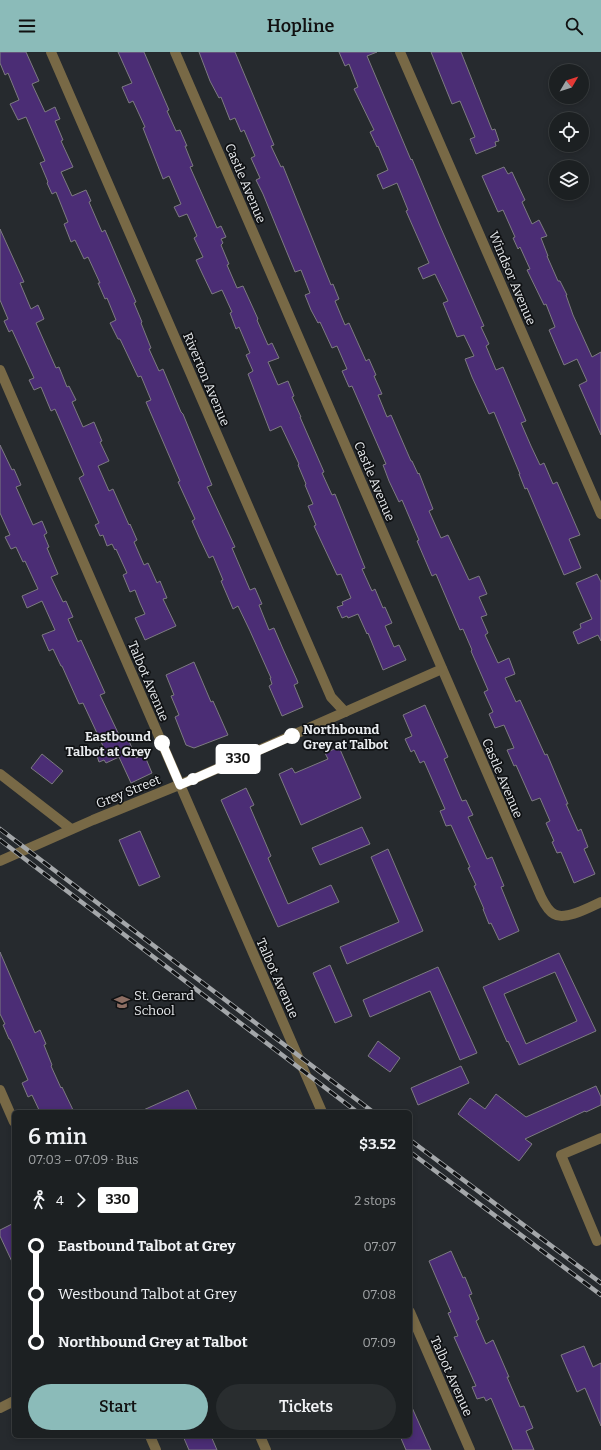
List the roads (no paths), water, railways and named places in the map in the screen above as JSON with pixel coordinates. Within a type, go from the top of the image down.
[{"type":"street","name":"Riverton Avenue","points":[[51,52],[330,697],[345,712]]},
{"type":"street","name":"Castle Avenue","points":[[175,52],[541,897],[548,909],[556,916],[576,914],[601,902]]},
{"type":"street","name":"Windsor Avenue","points":[[400,52],[601,514]]},
{"type":"street","name":"Talbot Avenue","points":[[0,370],[321,1110]]},
{"type":"street","name":"Grey Street","points":[[0,861],[180,785],[442,669]]},
{"type":"street","points":[[0,774],[71,830]]},
{"type":"street","points":[[0,1090],[12,1117]]},
{"type":"street","points":[[597,1241],[561,1156],[601,1138]]},
{"type":"street","name":"Talbot Avenue","points":[[412,1317],[470,1450]]},
{"type":"street","points":[[0,1408],[12,1402]]},
{"type":"street","points":[[151,1438],[156,1450]]},
{"type":"street","points":[[261,1438],[266,1450]]},
{"type":"railway","points":[[0,829],[370,1110]]},
{"type":"railway","points":[[0,840],[354,1110]]},
{"type":"railway","points":[[412,1141],[601,1283]]},
{"type":"railway","points":[[412,1153],[601,1295]]},
{"type":"place","name":"Northbound Grey at Talbot","points":[[292,736]]},
{"type":"place","name":"Eastbound Talbot at Grey","points":[[162,743]]},
{"type":"place","name":"St. Gerard School","points":[[122,1002]]}]
